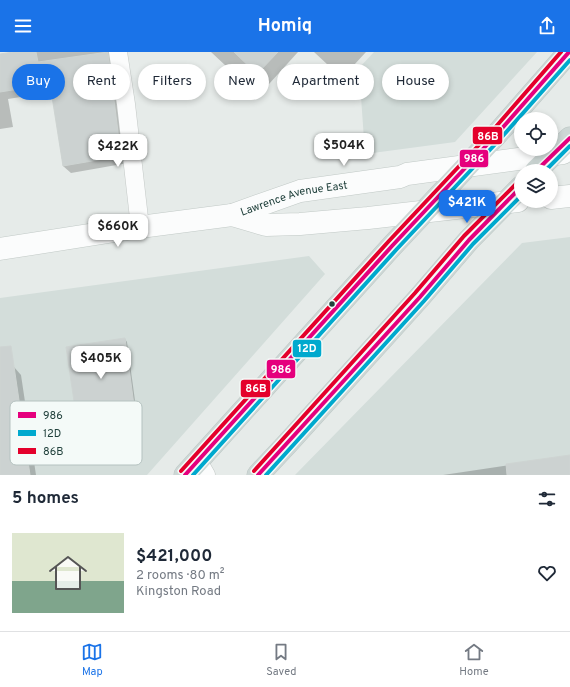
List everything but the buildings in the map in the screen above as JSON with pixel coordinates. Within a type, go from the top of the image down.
[{"type":"main road","points":[[196,470],[378,262],[467,167],[569,52]]},
{"type":"main road","points":[[546,164],[561,154],[570,138]]},
{"type":"main road","name":"Lawrence Avenue East","points":[[0,249],[140,227],[232,215],[300,191],[400,177],[407,174],[561,154]]},
{"type":"main road","points":[[558,197],[570,196]]},
{"type":"main road","name":"Lawrence Avenue East","points":[[232,215],[266,225],[300,224],[514,202]]},
{"type":"main road","points":[[258,475],[420,297],[469,240],[514,202]]},
{"type":"street","points":[[118,52],[126,104],[140,227]]},
{"type":"shaded area","points":[[374,52],[537,52],[455,142],[365,154],[361,100],[374,100],[374,64],[363,64]]},
{"type":"shaded area","points":[[570,237],[570,475],[295,475],[522,243]]},
{"type":"shaded area","points":[[309,256],[325,274],[147,475],[0,475],[0,298]]},
{"type":"transit line","name":"86B","points":[[181,471],[388,242],[493,130],[561,52]]},
{"type":"transit line","name":"986","points":[[185,475],[392,246],[497,134],[569,52]]},
{"type":"transit line","name":"12D","points":[[193,475],[396,250],[501,138],[570,60]]},
{"type":"transit line","name":"986","points":[[543,164],[570,138]]},
{"type":"transit line","name":"12D","points":[[552,164],[570,146]]},
{"type":"transit line","name":"86B","points":[[254,471],[415,293],[464,236],[514,186]]},
{"type":"transit line","name":"986","points":[[258,475],[420,297],[469,240],[514,194]]},
{"type":"transit line","name":"12D","points":[[266,475],[424,301],[473,244],[514,203]]}]
